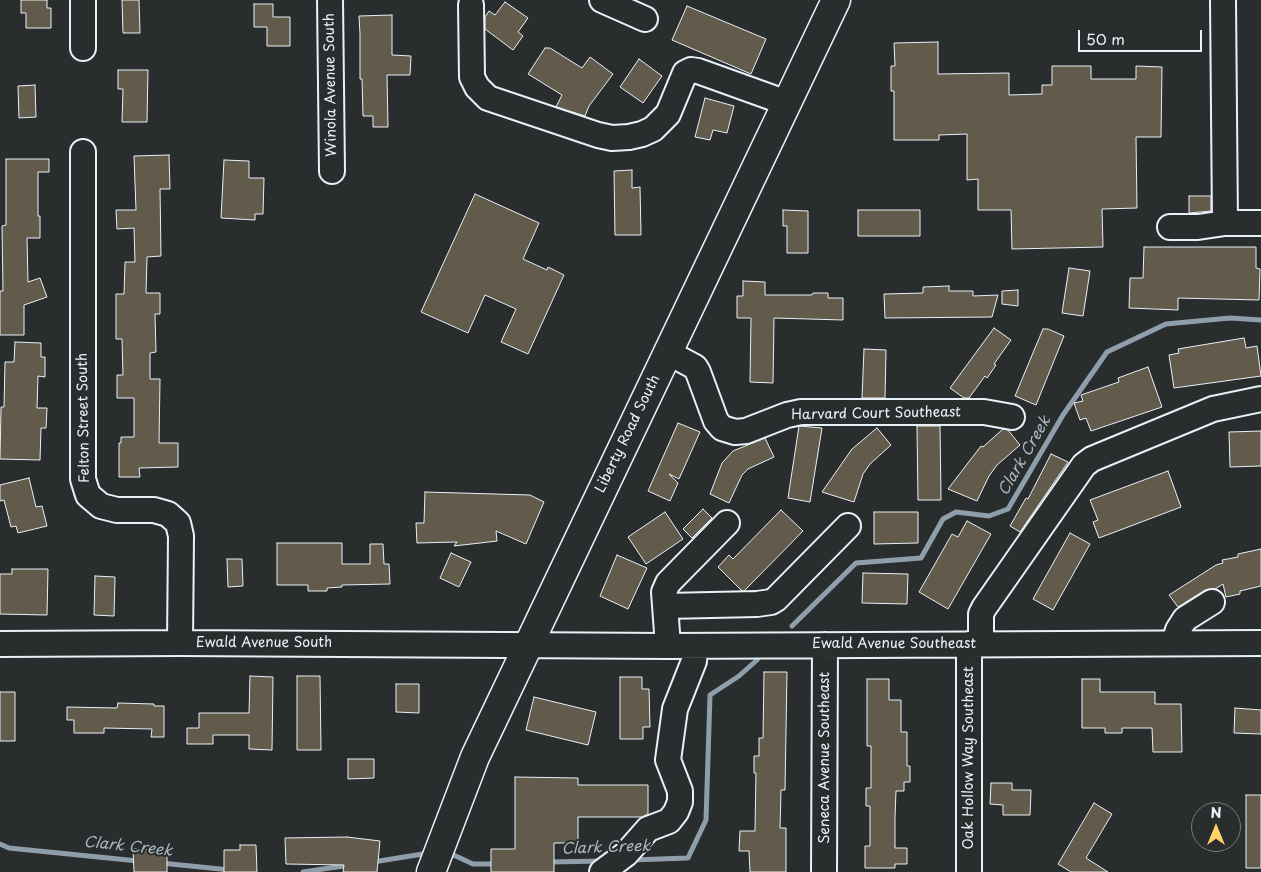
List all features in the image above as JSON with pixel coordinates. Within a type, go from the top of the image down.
[{"type":"main road","name":"Liberty Road South","points":[[435,870],[475,757],[836,0]]},
{"type":"street","points":[[83,0],[83,48]]},
{"type":"street","name":"Winola Avenue South","points":[[330,0],[332,171]]},
{"type":"street","points":[[602,0],[645,19]]},
{"type":"street","points":[[1223,0],[1225,223]]},
{"type":"street","points":[[472,5],[472,77],[477,87],[488,98],[598,135],[612,138],[629,137],[653,130],[668,114],[685,72],[691,70],[787,103]]},
{"type":"street","name":"Felton Street South","points":[[82,152],[83,479],[88,495],[101,506],[117,510],[154,510],[168,514],[178,523],[181,536],[180,643]]},
{"type":"street","points":[[1170,227],[1198,227],[1225,223],[1261,223]]},
{"type":"street","name":"Harvard Court Southeast","points":[[667,352],[695,367],[716,421],[722,428],[735,432],[746,431],[787,415],[801,412],[984,412],[1012,417]]},
{"type":"street","name":"Oak Hollow Way Southeast","points":[[969,872],[975,644],[984,608],[1080,469],[1092,459],[1213,409],[1261,399]]},
{"type":"street","points":[[668,646],[664,592],[668,583],[727,523]]},
{"type":"street","points":[[666,606],[757,604],[776,600],[848,526]]},
{"type":"street","points":[[1174,642],[1178,630],[1185,619],[1212,602]]},
{"type":"street","name":"Ewald Avenue Southeast","points":[[528,645],[1261,643]]},
{"type":"street","name":"Ewald Avenue South","points":[[0,644],[528,645]]},
{"type":"street","name":"Seneca Avenue Southeast","points":[[824,872],[825,645]]},
{"type":"street","points":[[602,872],[626,854],[648,829],[669,821],[676,812],[680,802],[680,791],[668,760],[675,709],[694,661],[695,646]]},
{"type":"building","points":[[21,0],[47,0],[47,8],[51,8],[51,28],[26,28],[26,13],[21,13]]},
{"type":"building","points":[[122,0],[139,0],[140,33],[123,33]]},
{"type":"building","points":[[505,2],[528,18],[518,32],[523,36],[513,50],[485,29],[485,17],[489,11],[495,15]]},
{"type":"building","points":[[254,4],[273,4],[273,17],[290,17],[290,46],[267,46],[267,27],[254,27]]},
{"type":"building","points":[[687,6],[766,39],[751,74],[672,40]]},
{"type":"building","points":[[392,15],[392,55],[411,56],[410,75],[387,75],[388,127],[373,127],[373,116],[363,116],[362,79],[360,79],[359,16]]},
{"type":"building","points":[[938,42],[938,74],[1009,73],[1009,95],[1042,94],[1042,85],[1052,85],[1052,66],[1091,66],[1091,79],[1136,79],[1136,66],[1162,67],[1161,137],[1136,137],[1137,208],[1102,209],[1103,247],[1012,249],[1011,210],[978,210],[978,179],[967,180],[967,134],[939,135],[939,140],[894,140],[894,91],[891,91],[891,66],[895,66],[894,43]]},
{"type":"building","points":[[545,48],[550,48],[582,68],[590,57],[613,74],[589,106],[585,116],[556,107],[562,95],[528,74]]},
{"type":"building","points":[[639,59],[662,76],[643,103],[620,87]]},
{"type":"building","points":[[118,70],[148,70],[147,122],[122,122],[123,89],[118,89]]},
{"type":"building","points":[[35,85],[36,117],[19,118],[18,86]]},
{"type":"building","points":[[705,98],[734,106],[727,133],[713,130],[710,140],[695,137]]},
{"type":"building","points":[[169,155],[170,189],[160,189],[161,256],[147,257],[146,293],[160,293],[160,314],[155,314],[156,352],[150,353],[150,379],[160,379],[159,443],[178,443],[178,467],[139,468],[140,477],[119,477],[119,443],[121,443],[121,437],[134,437],[134,398],[117,398],[117,375],[123,375],[122,339],[116,339],[116,294],[124,294],[125,262],[135,262],[134,228],[117,229],[116,210],[136,210],[134,156]]},
{"type":"building","points":[[6,159],[49,159],[49,172],[38,172],[40,238],[27,238],[28,282],[40,278],[47,297],[24,305],[24,335],[0,335],[0,291],[3,291],[2,226],[6,225]]},
{"type":"building","points":[[224,160],[249,161],[249,178],[264,178],[263,214],[255,214],[255,220],[221,218]]},
{"type":"building","points":[[632,170],[632,188],[640,187],[641,235],[615,235],[614,171]]},
{"type":"building","points":[[475,194],[539,223],[523,259],[547,270],[548,267],[564,275],[528,354],[501,342],[516,309],[485,295],[468,333],[421,312]]},
{"type":"building","points":[[1189,196],[1211,196],[1211,211],[1189,213]]},
{"type":"building","points":[[783,210],[808,211],[808,253],[787,253],[787,226],[783,226]]},
{"type":"building","points":[[858,210],[920,210],[920,236],[858,236]]},
{"type":"building","points":[[1144,247],[1256,247],[1256,268],[1260,269],[1259,300],[1178,298],[1178,310],[1129,308],[1130,278],[1143,278]]},
{"type":"building","points":[[1069,268],[1090,271],[1083,316],[1062,313]]},
{"type":"building","points":[[743,281],[765,282],[765,295],[828,293],[828,298],[843,298],[843,320],[774,318],[773,383],[750,382],[751,318],[737,318],[737,296],[743,296]]},
{"type":"building","points":[[949,286],[949,291],[973,291],[973,296],[998,295],[992,317],[885,318],[884,294],[923,293],[923,287]]},
{"type":"building","points":[[1018,290],[1018,306],[1002,304],[1002,291]]},
{"type":"building","points":[[994,328],[1011,340],[994,364],[996,365],[987,378],[985,376],[969,398],[964,398],[950,388]]},
{"type":"building","points":[[1043,329],[1048,329],[1064,336],[1036,405],[1015,396]]},
{"type":"building","points":[[1244,338],[1246,348],[1257,346],[1261,376],[1174,388],[1169,355],[1179,353],[1178,349]]},
{"type":"building","points":[[15,342],[41,343],[41,357],[45,357],[45,377],[38,376],[37,408],[47,408],[46,428],[41,428],[40,460],[0,459],[1,407],[4,407],[5,362],[14,362]]},
{"type":"building","points":[[864,349],[886,350],[885,398],[862,398]]},
{"type":"building","points":[[1148,367],[1162,407],[1091,431],[1086,418],[1080,420],[1074,403],[1083,401],[1081,395],[1119,382],[1118,378]]},
{"type":"building","points":[[678,423],[700,432],[679,479],[669,474],[678,483],[670,501],[648,491]]},
{"type":"building","points":[[799,426],[822,428],[810,502],[788,498]]},
{"type":"building","points":[[917,426],[940,426],[941,500],[918,500]]},
{"type":"building","points":[[877,428],[891,445],[870,464],[863,474],[854,502],[822,492],[852,449]]},
{"type":"building","points":[[1003,429],[1008,430],[1020,445],[997,465],[989,476],[977,501],[948,489],[981,446],[983,447]]},
{"type":"building","points":[[1261,431],[1261,466],[1230,467],[1229,432]]},
{"type":"building","points":[[765,438],[774,457],[748,469],[742,475],[729,503],[710,494],[722,463],[733,451]]},
{"type":"building","points":[[1051,454],[1068,462],[1020,532],[1010,526],[1026,498],[1028,499]]},
{"type":"building","points":[[1168,471],[1181,507],[1099,538],[1093,522],[1098,520],[1090,500]]},
{"type":"building","points":[[29,478],[36,507],[42,506],[47,526],[18,533],[16,526],[11,527],[4,500],[0,501],[0,485]]},
{"type":"building","points":[[425,492],[530,495],[544,502],[526,544],[496,531],[497,541],[454,546],[457,542],[417,543],[416,523],[424,523]]},
{"type":"building","points":[[703,509],[712,518],[692,538],[683,529]]},
{"type":"building","points":[[781,510],[803,531],[742,591],[718,567],[729,555],[733,559]]},
{"type":"building","points":[[665,512],[683,539],[646,564],[628,537]]},
{"type":"building","points":[[874,512],[918,512],[918,543],[874,544]]},
{"type":"building","points":[[967,521],[991,534],[948,609],[919,592],[952,534],[958,537]]},
{"type":"building","points":[[1070,533],[1090,544],[1053,610],[1033,599]]},
{"type":"building","points":[[277,543],[342,543],[342,564],[370,564],[370,544],[383,544],[384,564],[389,564],[390,584],[342,585],[342,587],[327,588],[327,591],[308,591],[308,585],[277,585]]},
{"type":"building","points":[[1261,549],[1261,586],[1240,591],[1240,594],[1226,597],[1223,584],[1215,589],[1205,590],[1178,607],[1169,595],[1216,565],[1223,563],[1222,560]]},
{"type":"building","points":[[451,553],[471,562],[459,587],[440,578]]},
{"type":"building","points":[[617,555],[647,568],[628,609],[600,596]]},
{"type":"building","points":[[227,559],[242,559],[243,586],[228,587]]},
{"type":"building","points":[[12,569],[48,569],[47,615],[0,614],[0,574],[12,574]]},
{"type":"building","points":[[863,573],[908,574],[907,604],[862,603]]},
{"type":"building","points":[[95,576],[115,577],[114,616],[94,615]]},
{"type":"building","points":[[764,672],[787,672],[785,790],[781,790],[780,828],[786,828],[786,872],[750,872],[749,851],[739,851],[740,831],[755,831],[756,773],[754,773],[754,756],[759,756],[759,738],[763,738]]},
{"type":"building","points":[[250,676],[273,677],[272,750],[249,749],[249,735],[213,735],[213,744],[187,744],[187,728],[199,728],[199,713],[249,713]]},
{"type":"building","points":[[297,676],[320,676],[321,750],[297,750]]},
{"type":"building","points":[[620,677],[642,677],[642,689],[649,689],[650,727],[643,727],[643,739],[620,739]]},
{"type":"building","points":[[867,679],[889,679],[889,700],[901,700],[901,732],[907,732],[907,766],[910,766],[910,782],[904,782],[904,791],[896,791],[895,848],[907,848],[907,864],[895,864],[895,868],[865,868],[865,846],[870,846],[870,806],[866,806],[866,788],[871,788],[871,746],[867,746]]},
{"type":"building","points":[[1082,679],[1100,679],[1100,692],[1155,692],[1155,704],[1181,704],[1182,752],[1153,752],[1152,728],[1122,728],[1122,733],[1105,733],[1105,728],[1082,728]]},
{"type":"building","points":[[396,684],[419,684],[419,713],[396,712]]},
{"type":"building","points":[[0,692],[15,692],[15,741],[0,741]]},
{"type":"building","points":[[534,697],[596,712],[588,745],[526,730]]},
{"type":"building","points":[[118,703],[164,706],[164,737],[151,737],[152,729],[104,728],[104,733],[74,733],[74,720],[67,720],[67,707],[117,708]]},
{"type":"building","points":[[1235,708],[1261,710],[1261,734],[1234,733]]},
{"type":"building","points":[[348,759],[374,759],[374,778],[348,779]]},
{"type":"building","points":[[515,777],[578,778],[578,785],[648,785],[648,814],[642,817],[578,817],[578,843],[554,843],[554,872],[491,872],[491,849],[515,849]]},
{"type":"building","points":[[991,783],[1012,783],[1012,790],[1031,790],[1030,815],[1003,815],[1003,805],[990,804]]},
{"type":"building","points":[[1246,795],[1261,795],[1261,868],[1246,868]]},
{"type":"building","points":[[1094,803],[1112,814],[1086,858],[1108,872],[1071,872],[1058,864]]},
{"type":"building","points":[[347,837],[380,841],[377,872],[343,872],[344,865],[286,864],[285,838]]},
{"type":"building","points":[[240,845],[256,845],[257,872],[224,872],[224,850],[240,850]]},
{"type":"building","points":[[133,849],[167,849],[167,872],[134,872]]},
{"type":"waterway","name":"Clark Creek","points":[[792,626],[856,563],[921,558],[943,519],[956,512],[989,516],[1008,509],[1063,415],[1107,352],[1166,324],[1230,318],[1261,320]]},
{"type":"waterway","name":"Clark Creek","points":[[631,860],[688,858],[706,820],[710,695],[739,676],[757,660]]},
{"type":"waterway","name":"Clark Creek","points":[[0,844],[9,848],[138,861]]},
{"type":"waterway","name":"Clark Creek","points":[[447,852],[473,864],[498,864]]},
{"type":"waterway","name":"Clark Creek","points":[[373,862],[429,853]]},
{"type":"waterway","name":"Clark Creek","points":[[549,862],[603,861]]},
{"type":"waterway","name":"Clark Creek","points":[[161,863],[230,870]]},
{"type":"waterway","name":"Clark Creek","points":[[303,872],[350,865]]}]
